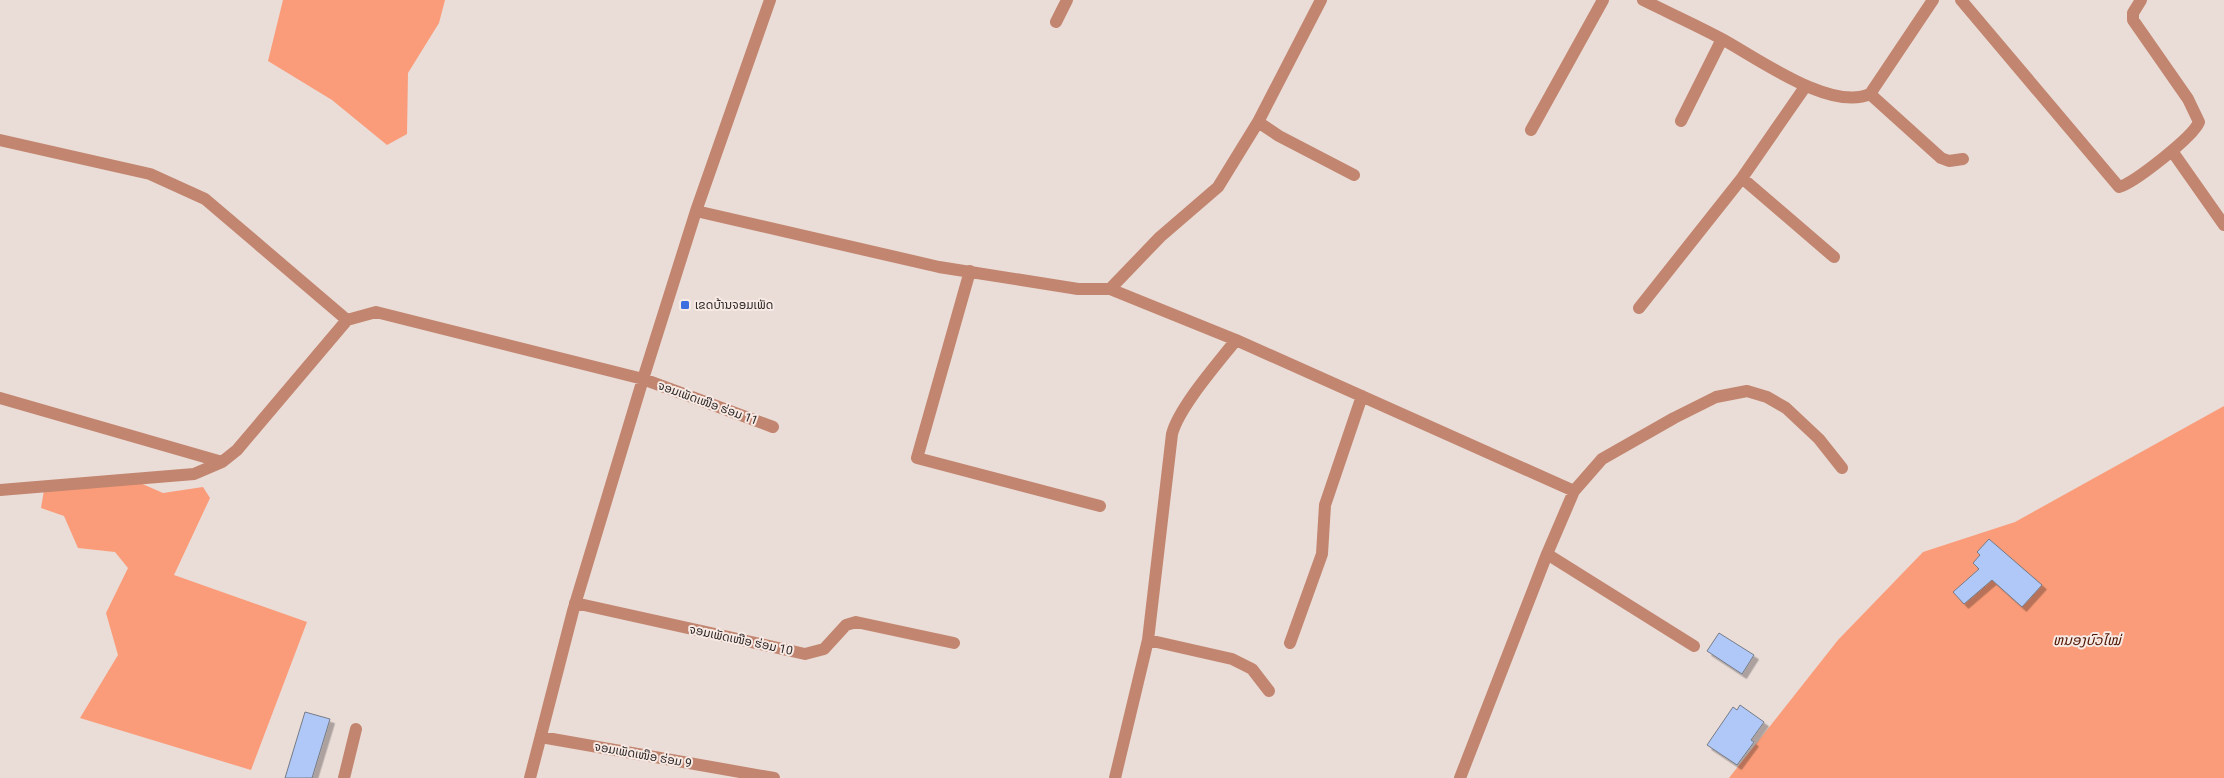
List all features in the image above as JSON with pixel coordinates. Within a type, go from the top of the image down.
[{"type":"street","points":[[530,778],[575,603],[643,379],[696,212],[770,0]]},
{"type":"street","points":[[1056,22],[1067,0]]},
{"type":"street","points":[[1110,288],[1160,237],[1218,187],[1258,122],[1321,0]]},
{"type":"street","points":[[1531,130],[1603,0]]},
{"type":"street","points":[[1643,0],[1722,39],[1805,86],[1847,98],[1862,98],[1870,94],[1933,0]]},
{"type":"street","points":[[1961,0],[2101,164],[2116,186],[2121,187],[2172,151],[2197,126],[2197,116],[2188,99],[2133,20],[2133,13],[2141,0]]},
{"type":"street","points":[[1681,121],[1722,39]]},
{"type":"street","points":[[1639,308],[1742,178],[1805,86]]},
{"type":"street","points":[[1870,94],[1941,158],[1949,162],[1963,159]]},
{"type":"street","points":[[1258,122],[1279,136],[1354,175]]},
{"type":"street","points":[[0,140],[150,174],[204,199],[347,320],[237,450],[222,462],[194,474],[0,490]]},
{"type":"street","points":[[2172,151],[2224,226]]},
{"type":"street","points":[[1742,178],[1834,257]]},
{"type":"street","points":[[696,212],[939,268],[970,271],[1078,289],[1110,288],[1236,340],[1574,491]]},
{"type":"street","points":[[970,271],[918,458],[1100,506]]},
{"type":"street","name":"ຈອມເພັດເໜືອ ຮ່ອມ 11","points":[[347,320],[376,312],[643,379],[773,427]]},
{"type":"street","points":[[1115,778],[1148,640],[1174,426],[1236,340]]},
{"type":"street","points":[[1460,778],[1547,554],[1574,491],[1602,459],[1674,418],[1716,397],[1747,391],[1767,397],[1786,408],[1819,439],[1842,468]]},
{"type":"street","points":[[1290,643],[1322,554],[1325,505],[1362,396]]},
{"type":"street","points":[[0,398],[222,462]]},
{"type":"street","points":[[1547,554],[1694,646]]},
{"type":"street","name":"ຈອມເພັດເໜືອ ຮ່ອມ 10","points":[[575,603],[805,654],[824,649],[846,625],[856,622],[954,643]]},
{"type":"street","points":[[1148,640],[1232,659],[1252,669],[1269,691]]},
{"type":"street","points":[[344,778],[356,729]]},
{"type":"street","name":"ຈອມເພັດເໜືອ ຮ່ອມ 9","points":[[541,737],[774,778]]},
{"type":"water","points":[[283,0],[445,0],[439,23],[408,73],[407,134],[387,145],[332,100],[268,61]]},
{"type":"water","name":"ຫນອງບົວໄໝ່","points":[[2224,406],[2224,778],[1729,778],[1838,640],[1923,552],[2015,522]]},
{"type":"water","points":[[138,482],[163,493],[203,487],[210,498],[174,575],[307,622],[251,770],[80,718],[118,655],[106,613],[128,568],[115,552],[78,548],[64,516],[41,508],[45,484]]},
{"type":"building","points":[[1989,539],[2042,585],[2022,607],[1992,580],[1964,604],[1953,592],[1979,569],[1973,563],[1980,555],[1977,552]]},
{"type":"building","points":[[1719,633],[1754,655],[1742,674],[1707,651]]},
{"type":"building","points":[[1740,705],[1764,722],[1751,740],[1754,742],[1737,765],[1707,745],[1733,707],[1737,710]]},
{"type":"building","points":[[305,712],[330,719],[312,778],[285,778]]},
{"type":"place","name":"ເຂດບ້ານຈອມເພັດ","points":[[685,305]]}]
